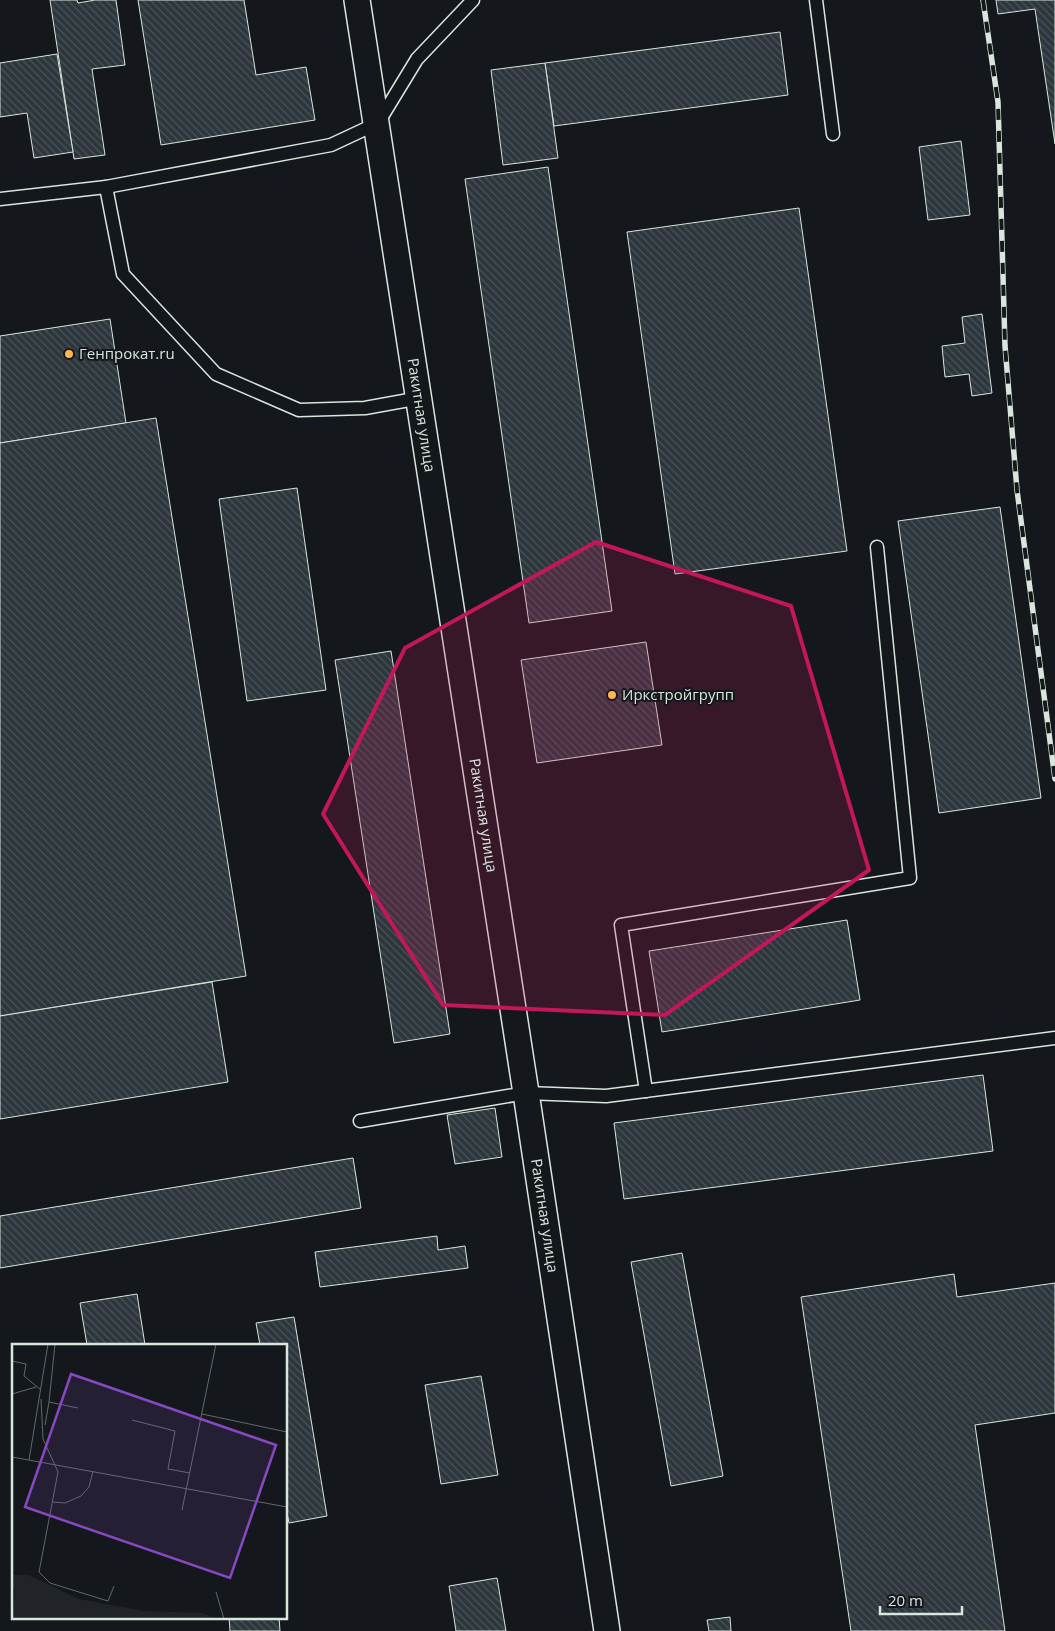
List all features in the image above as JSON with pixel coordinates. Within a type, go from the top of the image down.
[{"type":"street","name":"Ракитная улица","points":[[357,0],[378,123],[607,1631]]},
{"type":"lane","points":[[0,199],[106,187],[331,145],[378,123],[417,59],[473,0]]},
{"type":"lane","points":[[816,0],[833,134]]},
{"type":"lane","points":[[106,187],[123,274],[216,374],[299,410],[365,408],[420,398]]},
{"type":"lane","points":[[646,1091],[621,925],[910,878],[877,547]]},
{"type":"lane","points":[[360,1121],[526,1093],[606,1096],[1055,1038]]},
{"type":"highlighted area","points":[[596,542],[791,606],[869,870],[665,1015],[443,1005],[323,814],[405,648]]},
{"type":"building","points":[[50,0],[77,0],[78,3],[95,0],[116,0],[125,65],[92,69],[105,155],[74,159]]},
{"type":"building","points":[[138,0],[244,0],[256,75],[306,67],[315,120],[161,145]]},
{"type":"building","points":[[996,0],[1055,0],[1055,144],[1035,9],[998,14]]},
{"type":"building","points":[[780,32],[788,95],[554,126],[545,63]]},
{"type":"building","points":[[57,54],[73,152],[34,158],[27,113],[0,117],[0,63]]},
{"type":"building","points":[[545,63],[558,158],[503,165],[491,70]]},
{"type":"building","points":[[961,141],[970,215],[928,220],[919,147]]},
{"type":"building","points":[[548,167],[612,611],[529,623],[465,179]]},
{"type":"building","points":[[799,208],[847,551],[675,574],[627,232]]},
{"type":"building","points":[[982,314],[992,393],[972,396],[969,374],[945,377],[942,346],[965,343],[962,317]]},
{"type":"building","points":[[110,319],[126,423],[0,443],[0,336]]},
{"type":"building","points":[[156,418],[246,976],[0,1016],[0,443]]},
{"type":"building","points":[[297,488],[326,690],[247,701],[219,499]]},
{"type":"building","points":[[1000,507],[1041,798],[939,813],[898,521]]},
{"type":"building","points":[[646,642],[662,745],[537,763],[521,660]]},
{"type":"building","points":[[391,651],[450,1034],[394,1043],[335,660]]},
{"type":"building","points":[[847,920],[860,1000],[662,1032],[649,951]]},
{"type":"building","points":[[212,982],[228,1082],[0,1119],[0,1016]]},
{"type":"building","points":[[983,1075],[993,1151],[624,1199],[614,1123]]},
{"type":"building","points":[[495,1108],[502,1157],[455,1164],[447,1115]]},
{"type":"building","points":[[353,1158],[361,1208],[0,1268],[0,1216]]},
{"type":"building","points":[[437,1236],[438,1250],[465,1246],[468,1268],[320,1287],[315,1252]]},
{"type":"building","points":[[682,1253],[723,1476],[671,1486],[631,1262]]},
{"type":"building","points":[[954,1274],[957,1297],[1055,1283],[1055,1413],[975,1425],[1005,1631],[851,1631],[801,1297]]},
{"type":"building","points":[[137,1294],[145,1344],[87,1344],[80,1303]]},
{"type":"building","points":[[294,1317],[327,1516],[289,1523],[288,1344],[260,1344],[256,1323]]},
{"type":"building","points":[[481,1376],[498,1475],[441,1484],[425,1385]]},
{"type":"building","points":[[497,1578],[506,1631],[456,1631],[449,1586]]},
{"type":"building","points":[[730,1617],[731,1631],[709,1631],[707,1620]]},
{"type":"building","points":[[229,1618],[279,1618],[280,1631],[230,1631]]},
{"type":"railway","points":[[983,0],[998,102],[1005,346],[1017,490],[1055,779]]},
{"type":"place","name":"Генпрокат.ru","points":[[69,354]]},
{"type":"place","name":"Иркстройгрупп","points":[[612,695]]}]
